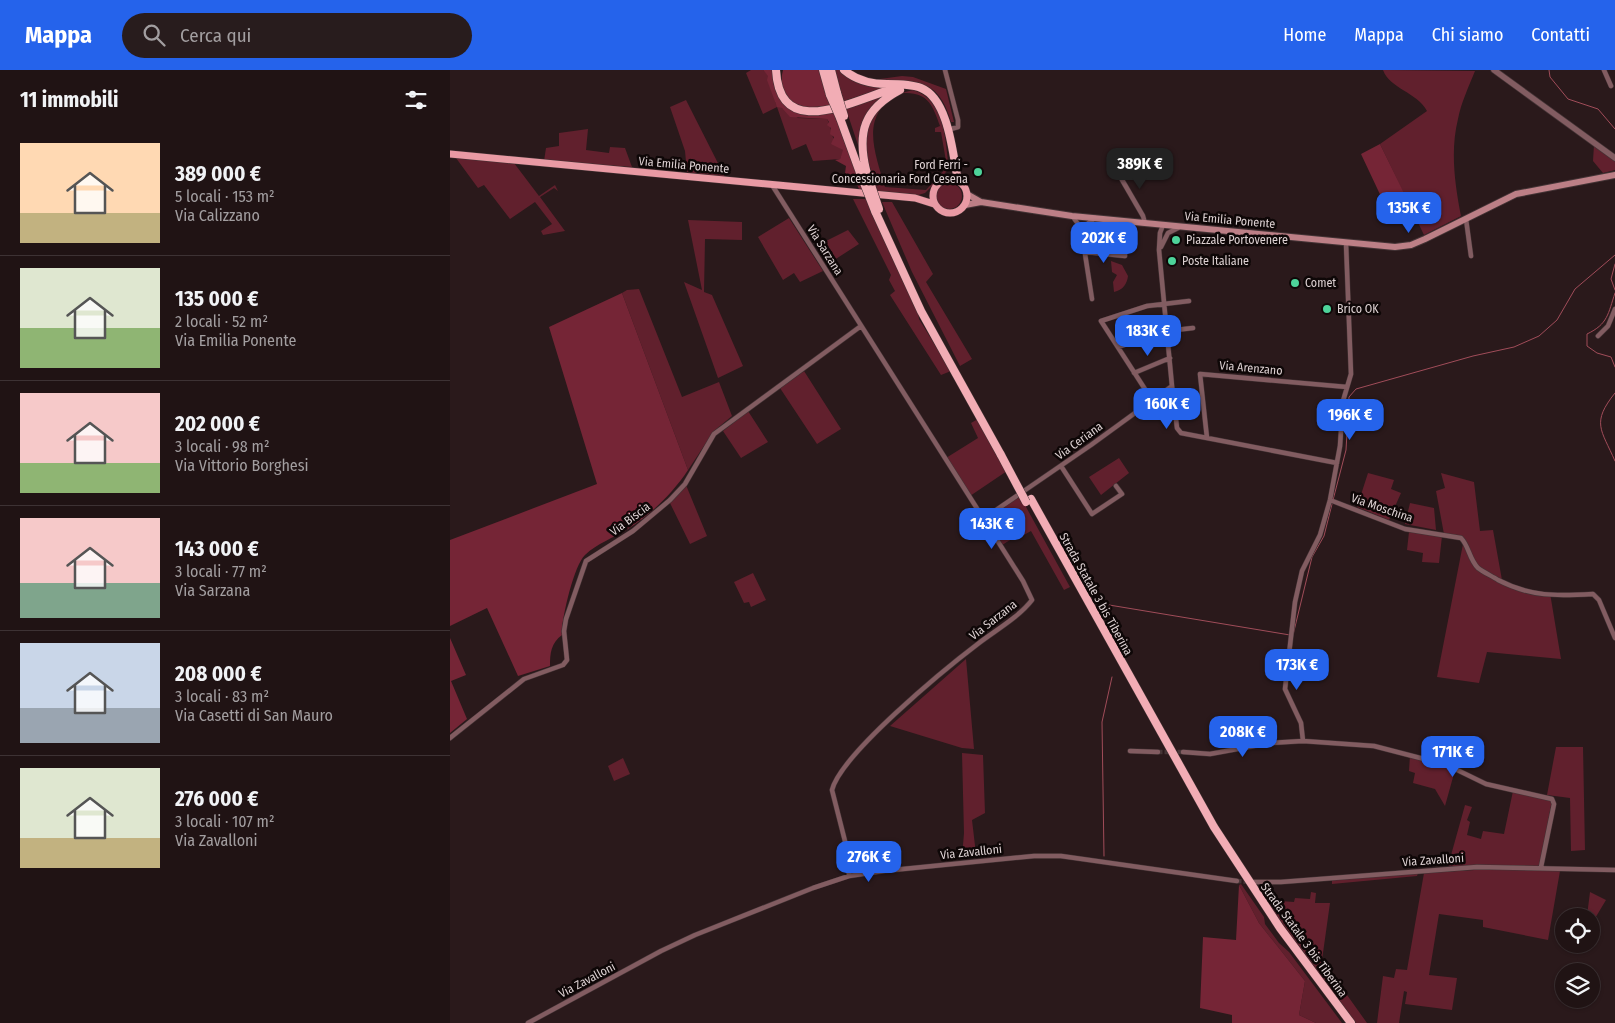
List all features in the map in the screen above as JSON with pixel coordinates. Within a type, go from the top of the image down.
[{"type":"highway","points":[[776,70],[777,81],[784,99],[791,106],[802,111],[814,112],[888,90],[911,86]]},
{"type":"highway","points":[[777,81],[780,70]]},
{"type":"highway","points":[[824,70],[863,171]]},
{"type":"highway","points":[[831,70],[833,94]]},
{"type":"highway","points":[[844,70],[861,81],[874,84],[911,86],[931,94],[938,101],[943,112],[958,181]]},
{"type":"highway","points":[[863,171],[862,138],[870,115],[884,100],[911,86]]},
{"type":"highway","points":[[950,179],[956,168]]},
{"type":"highway","name":"Strada Statale 3 bis Tiberina","points":[[863,171],[877,210],[926,309],[1028,500],[1210,830],[1251,894],[1345,1023]]},
{"type":"highway","name":"Strada Statale 3 bis Tiberina","points":[[1028,500],[1214,827],[1275,921],[1351,1023]]},
{"type":"main road","name":"Via Emilia Ponente","points":[[450,154],[915,198],[934,204]]},
{"type":"main road","name":"Via Emilia Ponente","points":[[965,205],[981,202],[1072,216],[1346,243],[1405,246],[1425,240],[1516,194],[1615,175]]},
{"type":"main road","points":[[950,179],[958,181],[967,194],[965,205],[960,210],[950,214],[941,211],[934,204],[933,193],[939,183],[950,179]]},
{"type":"main road","name":"Via Emilia Ponente","points":[[915,198],[933,193]]},
{"type":"main road","name":"Via Emilia Ponente","points":[[967,194],[981,202]]},
{"type":"street","points":[[945,70],[958,120],[958,127],[947,130]]},
{"type":"street","points":[[1494,70],[1615,158]]},
{"type":"street","points":[[1604,70],[1611,86]]},
{"type":"street","points":[[1114,166],[1143,216],[1145,223]]},
{"type":"street","name":"Via Sarzana","points":[[772,185],[1032,600],[963,655],[868,740],[834,780],[832,790],[848,853],[849,876]]},
{"type":"street","points":[[1072,216],[1079,222],[1083,230]]},
{"type":"street","points":[[1083,217],[1085,252],[1092,299]]},
{"type":"street","points":[[1083,230],[1095,218]]},
{"type":"street","points":[[1466,219],[1472,256]]},
{"type":"street","points":[[1154,224],[1160,233]]},
{"type":"street","points":[[1163,225],[1160,233],[1159,250],[1177,428],[1181,433],[1337,463]]},
{"type":"street","points":[[1163,225],[1166,236]]},
{"type":"street","points":[[1159,250],[1166,236],[1181,227]]},
{"type":"street","points":[[1085,252],[1125,256],[1123,228]]},
{"type":"street","points":[[1303,741],[1301,723],[1285,689],[1290,635],[1302,572],[1320,535],[1332,501],[1343,401],[1351,374],[1352,354],[1346,243]]},
{"type":"street","points":[[1152,400],[1101,321],[1147,306],[1189,301]]},
{"type":"street","points":[[1598,336],[1608,326],[1615,309]]},
{"type":"street","name":"Via Biscia","points":[[450,738],[524,679],[562,664],[567,660],[564,631],[566,619],[586,561],[633,531],[670,500],[685,484],[714,434],[861,326]]},
{"type":"street","points":[[1118,347],[1167,331],[1193,328]]},
{"type":"street","points":[[1134,373],[1170,358]]},
{"type":"street","name":"Via Arenzano","points":[[1207,438],[1200,374],[1347,387]]},
{"type":"street","name":"Via Ceriana","points":[[983,519],[1061,466],[1172,386]]},
{"type":"street","points":[[1061,466],[1092,514],[1122,494],[1116,486]]},
{"type":"street","name":"Via Moschina","points":[[1332,501],[1405,529],[1460,538],[1466,543],[1478,568],[1529,593],[1548,595],[1593,594],[1599,600],[1615,638]]},
{"type":"street","points":[[1183,752],[1210,754],[1270,743],[1303,741],[1391,749],[1447,765],[1486,784],[1552,799],[1554,804],[1541,867]]},
{"type":"street","points":[[1130,752],[1158,752]]},
{"type":"street","name":"Via Zavalloni","points":[[528,1023],[695,935],[849,876],[1034,856],[1061,856],[1237,881]]},
{"type":"street","name":"Via Zavalloni","points":[[1252,882],[1282,882],[1477,867],[1615,870]]},
{"type":"shaded area","points":[[751,70],[763,70],[769,76],[776,104],[798,118],[827,119],[834,141],[844,150],[840,159],[813,161],[806,144],[792,150],[777,107],[763,114],[746,73]]},
{"type":"shaded area","points":[[763,70],[773,70],[773,83],[777,93],[791,107],[811,113],[834,111],[863,190],[859,189],[855,180],[845,173],[846,166],[835,160],[840,159],[843,150],[831,144],[834,137],[830,134],[831,128],[827,125],[829,122],[827,119],[790,117],[782,108],[777,107],[767,80],[768,76]]},
{"type":"shaded area","points":[[783,70],[821,70],[831,105],[808,109],[794,104],[782,85]]},
{"type":"shaded area","points":[[834,70],[842,70],[890,86],[844,101]]},
{"type":"shaded area","points":[[1383,70],[1475,71],[1461,107],[1454,143],[1455,180],[1461,216],[1424,235],[1380,144],[1427,111],[1417,99],[1391,82]]},
{"type":"shaded area","points":[[902,76],[913,77],[946,89],[954,122],[951,122],[946,108],[934,90],[926,85],[906,82],[880,82],[880,79]]},
{"type":"shaded area","points":[[897,89],[880,101],[868,113],[864,120],[859,148],[845,106]]},
{"type":"shaded area","points":[[913,90],[924,95],[932,102],[938,112],[945,134],[949,169],[925,193],[915,196],[878,193],[864,148],[870,117],[894,95]],"holes":[[[904,93],[912,93],[924,98],[935,112],[940,126],[935,128],[935,132],[941,132],[947,167],[926,190],[885,187],[874,146],[873,133],[875,121],[880,110],[890,101]]]},
{"type":"shaded area","points":[[686,100],[725,177],[687,172],[685,151],[670,107]]},
{"type":"shaded area","points":[[588,129],[586,150],[609,153],[610,147],[625,148],[632,167],[544,161],[546,148],[559,146],[559,133]]},
{"type":"shaded area","points":[[1380,144],[1405,195],[1385,205],[1361,154]]},
{"type":"shaded area","points":[[1594,145],[1615,161],[1615,170],[1603,173],[1593,161]]},
{"type":"shaded area","points":[[456,158],[514,163],[539,196],[555,185],[558,191],[554,188],[540,197],[565,231],[543,235],[541,231],[552,224],[535,202],[510,219],[484,185],[478,188]]},
{"type":"shaded area","points":[[949,183],[958,187],[962,196],[958,205],[949,209],[940,205],[936,196],[940,187]]},
{"type":"shaded area","points":[[853,199],[866,199],[918,310],[919,319],[951,371],[941,375],[890,295],[895,291],[889,280],[891,275]]},
{"type":"shaded area","points":[[882,202],[892,202],[933,274],[926,282],[972,359],[960,366],[912,272]]},
{"type":"shaded area","points":[[789,218],[823,271],[800,282],[794,273],[783,280],[758,237]]},
{"type":"shaded area","points":[[688,220],[742,222],[742,240],[705,239],[704,292],[712,295],[743,366],[718,378],[684,282],[702,290]]},
{"type":"shaded area","points":[[848,230],[859,244],[828,264],[816,246]]},
{"type":"shaded area","points":[[1111,261],[1122,265],[1128,276],[1124,286],[1114,292],[1113,282],[1117,275],[1112,272]]},
{"type":"shaded area","points":[[639,289],[682,397],[719,382],[732,416],[714,431],[688,470],[622,293],[627,290]]},
{"type":"shaded area","points":[[622,293],[688,470],[668,495],[645,517],[585,555],[573,581],[566,606],[562,635],[555,641],[550,657],[550,666],[518,676],[487,608],[450,626],[450,540],[597,484],[549,327]]},
{"type":"shaded area","points":[[804,371],[841,429],[817,444],[780,388]]},
{"type":"shaded area","points":[[748,411],[768,442],[741,458],[723,431]]},
{"type":"shaded area","points":[[978,419],[1007,471],[970,496],[946,458],[978,438],[971,423]]},
{"type":"shaded area","points":[[1119,458],[1129,473],[1101,495],[1089,477]]},
{"type":"shaded area","points":[[1368,473],[1394,480],[1391,489],[1401,493],[1389,520],[1357,507]]},
{"type":"shaded area","points":[[1441,473],[1474,482],[1480,531],[1493,530],[1502,580],[1518,588],[1550,593],[1561,659],[1487,652],[1479,683],[1437,677],[1463,544],[1461,540],[1444,534],[1436,491],[1445,488]]},
{"type":"shaded area","points":[[686,485],[707,536],[690,544],[670,503]]},
{"type":"shaded area","points":[[1020,496],[1070,587],[1064,590],[1031,531],[1022,536],[1020,534],[1002,545],[986,520]]},
{"type":"shaded area","points":[[1410,503],[1434,508],[1436,530],[1405,524]]},
{"type":"shaded area","points":[[1409,532],[1442,536],[1439,563],[1422,562],[1423,553],[1407,550]]},
{"type":"shaded area","points":[[753,573],[766,600],[751,607],[749,602],[744,603],[734,582]]},
{"type":"shaded area","points":[[450,638],[466,675],[451,681],[467,719],[450,733]]},
{"type":"shaded area","points":[[966,659],[974,749],[962,748],[890,726]]},
{"type":"shaded area","points":[[1556,747],[1583,747],[1585,850],[1571,851],[1570,798],[1547,795]]},
{"type":"shaded area","points":[[962,753],[983,755],[985,813],[972,820],[976,854],[962,857],[964,833]]},
{"type":"shaded area","points":[[1410,755],[1455,770],[1445,806],[1435,789],[1413,783],[1415,773],[1409,771]]},
{"type":"shaded area","points":[[623,758],[630,774],[614,781],[608,766]]},
{"type":"shaded area","points":[[1513,791],[1552,800],[1540,866],[1448,866],[1465,805],[1472,807],[1467,820],[1470,822],[1467,835],[1481,839],[1483,831],[1504,834]]},
{"type":"shaded area","points":[[1491,869],[1560,871],[1548,940],[1483,927],[1483,920],[1439,914],[1429,975],[1457,978],[1452,1010],[1405,1004],[1407,992],[1404,991],[1399,1023],[1377,1023],[1383,976],[1394,978],[1396,969],[1407,970],[1424,873]]},
{"type":"shaded area","points":[[1418,873],[1417,876],[1332,884],[1332,879]]},
{"type":"shaded area","points":[[1241,884],[1264,917],[1265,924],[1279,943],[1289,952],[1342,1023],[1316,1023],[1299,1015],[1305,981],[1259,923],[1239,885]]},
{"type":"shaded area","points":[[1239,885],[1259,923],[1305,981],[1299,1015],[1316,1023],[1232,1023],[1232,1015],[1200,1008],[1203,937],[1236,940]]},
{"type":"shaded area","points":[[1311,892],[1316,893],[1315,903],[1330,903],[1322,960],[1367,1023],[1356,1023],[1265,900],[1294,902],[1295,898],[1310,899]]},
{"type":"shaded area","points":[[1590,892],[1606,900],[1600,910],[1600,908],[1588,908]]},
{"type":"waterway","points":[[1549,70],[1550,77],[1568,99],[1598,109],[1615,129]]},
{"type":"waterway","points":[[1333,500],[1346,450],[1349,397],[1356,389],[1473,356],[1514,347],[1539,336],[1557,320],[1575,289],[1615,255]]},
{"type":"waterway","points":[[1615,264],[1611,279],[1615,290]]},
{"type":"waterway","points":[[1615,293],[1606,318],[1599,326],[1587,334],[1587,346],[1597,353],[1611,357],[1615,367]]},
{"type":"waterway","points":[[1615,393],[1603,412],[1601,419],[1603,433],[1615,461]]},
{"type":"waterway","points":[[1293,635],[1312,557],[1324,536],[1332,504]]},
{"type":"waterway","points":[[1103,604],[1290,635]]},
{"type":"waterway","points":[[1104,856],[1102,722],[1112,677]]},
{"type":"tunnel","points":[[1158,752],[1183,752]]},
{"type":"tunnel","points":[[1237,881],[1251,882]]},
{"type":"place","name":"Ford Ferri - Concessionaria Ford Cesena","points":[[978,172]]},
{"type":"place","name":"Piazzale Portovenere","points":[[1176,240]]},
{"type":"place","name":"Poste Italiane","points":[[1172,261]]},
{"type":"place","name":"Comet","points":[[1295,283]]},
{"type":"place","name":"Brico OK","points":[[1327,309]]}]
